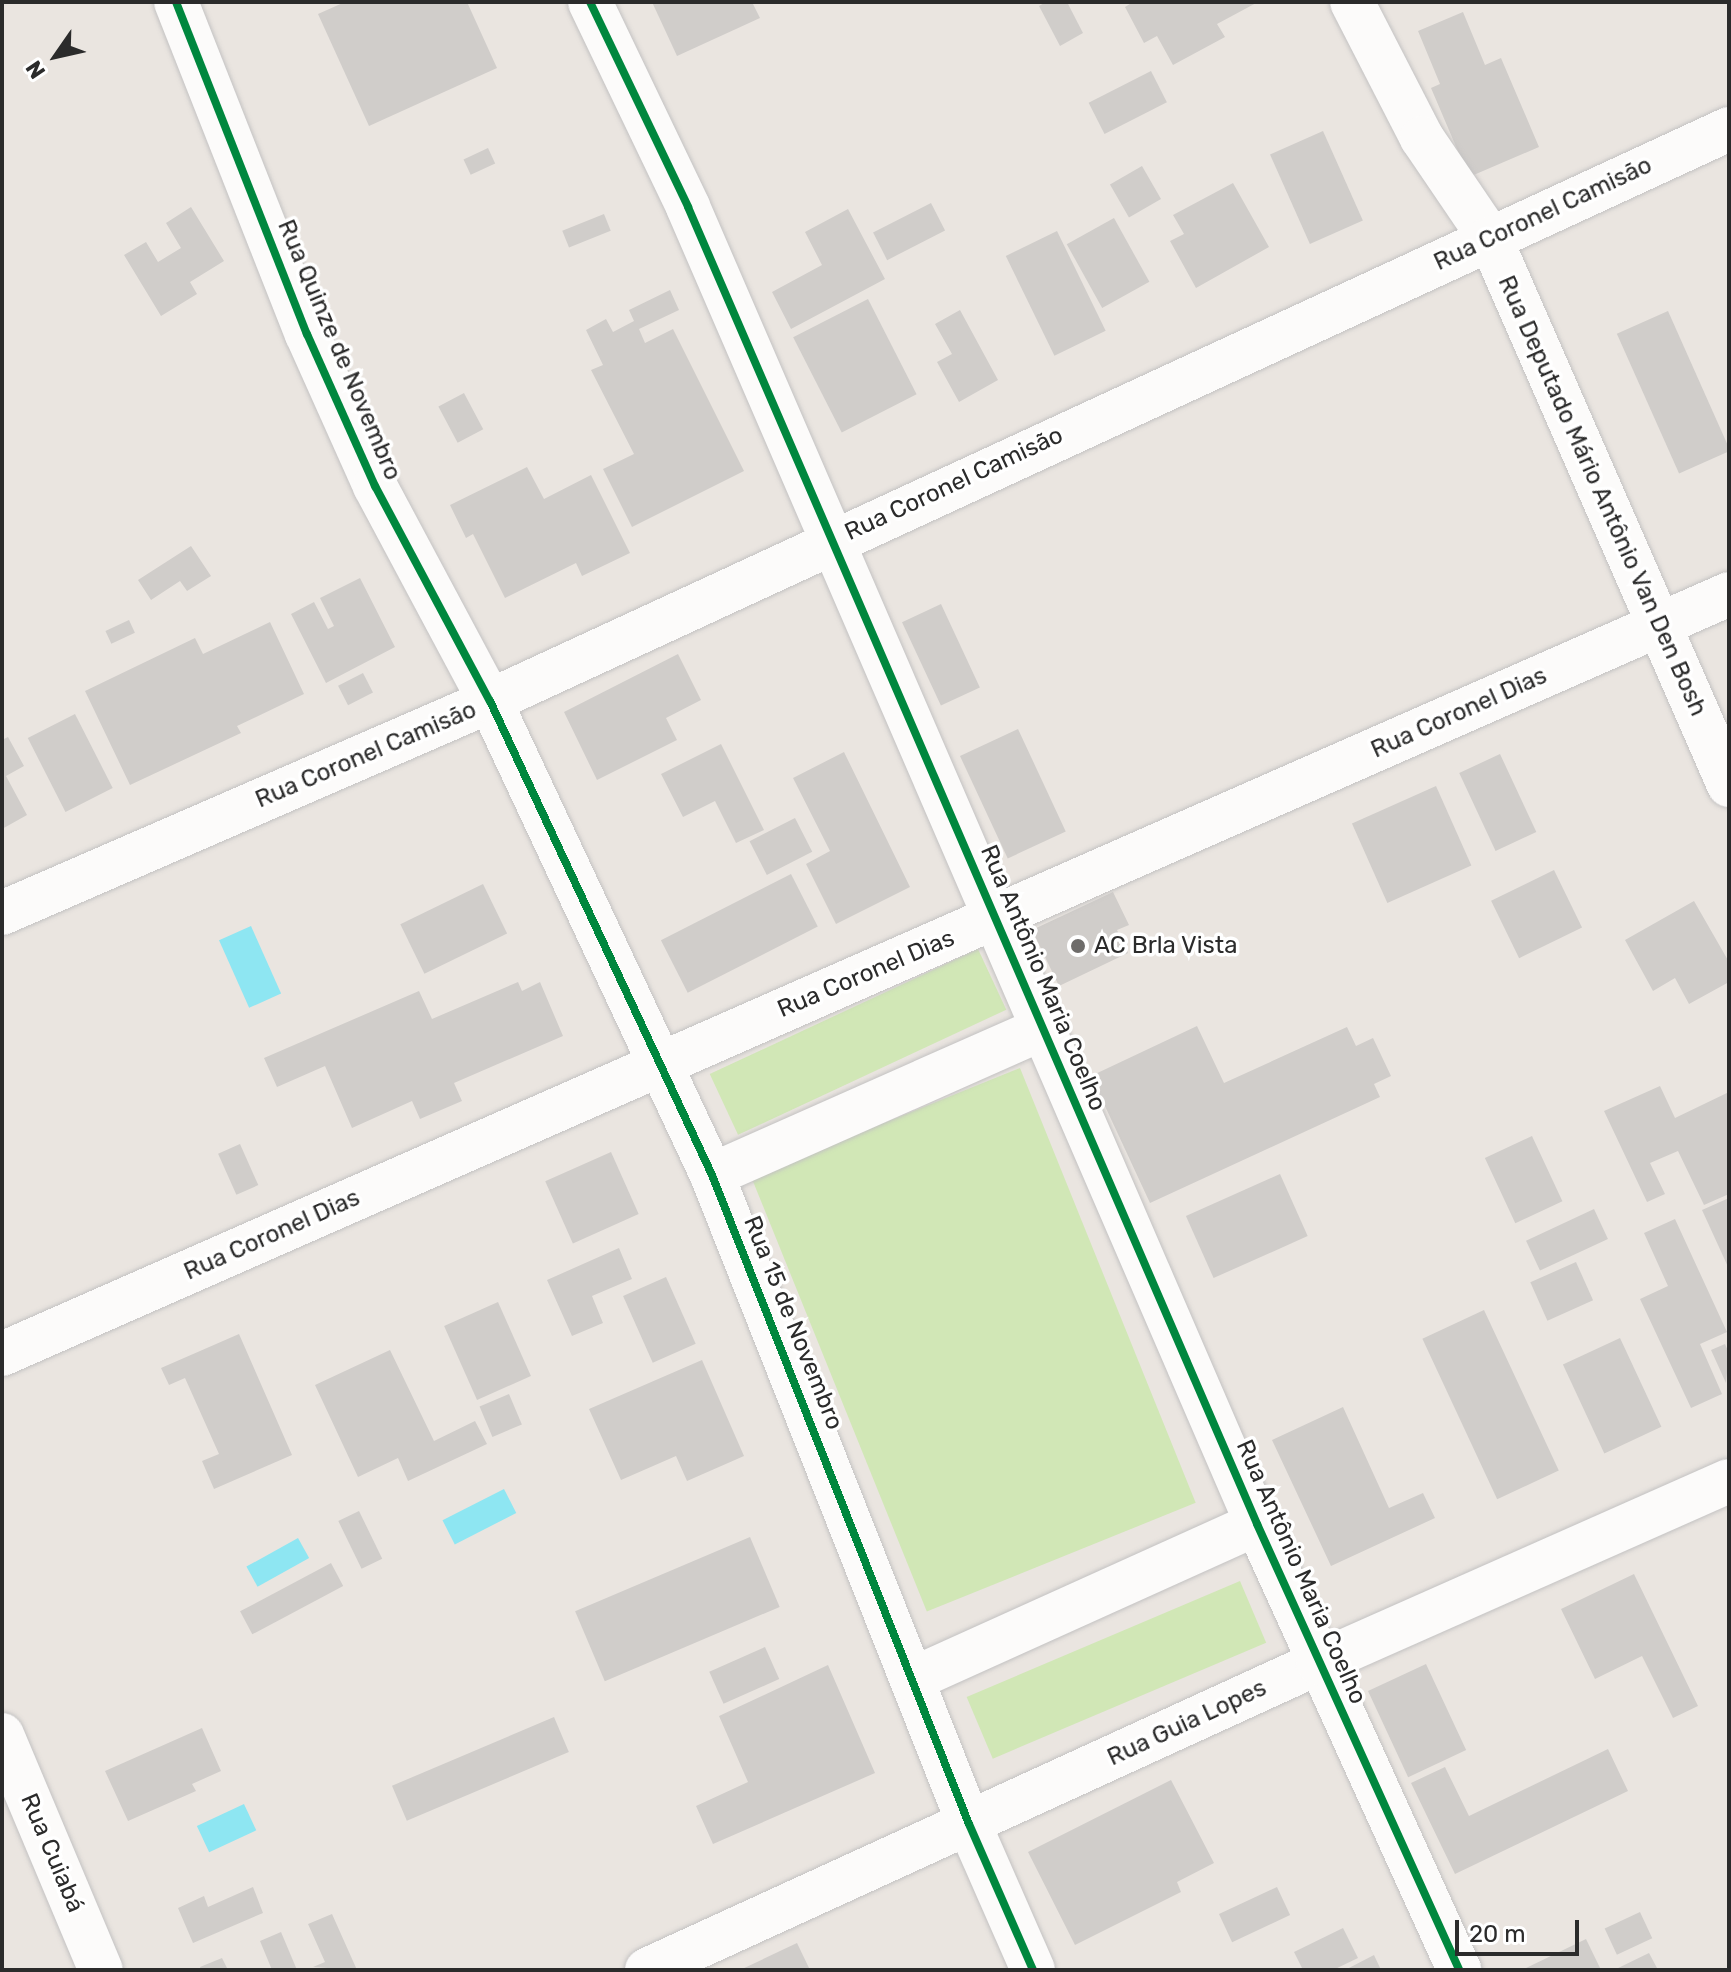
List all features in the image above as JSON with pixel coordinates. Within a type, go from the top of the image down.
[{"type":"street","name":"Rua Quinze de Novembro","points":[[176,2],[313,348],[433,602],[490,701]]},
{"type":"street","name":"Rua Antônio Maria Coelho","points":[[590,2],[688,207],[829,542],[996,917],[1257,1524],[1459,1970]]},
{"type":"street","name":"Rua Deputado Mário Antônio Van Den Bosh","points":[[1352,2],[1422,138],[1490,238],[1729,785]]},
{"type":"street","name":"Rua Coronel Camisão","points":[[2,913],[490,701],[1729,129]]},
{"type":"street","name":"Rua Coronel Dias","points":[[2,1354],[1729,594]]},
{"type":"street","name":"Rua 15 de Novembro","points":[[490,701],[712,1175],[969,1824],[1033,1970]]},
{"type":"street","points":[[712,1175],[1042,1029]]},
{"type":"street","name":"Rua Guia Lopes","points":[[647,1970],[1318,1663],[1729,1481]]},
{"type":"street","points":[[913,1679],[1257,1524]]},
{"type":"street","name":"Rua Cuiabá","points":[[2,1735],[101,1970]]},
{"type":"green space","points":[[978,949],[1006,1010],[738,1135],[710,1074]]},
{"type":"green space","points":[[1020,1068],[1196,1503],[927,1611],[751,1177]]},
{"type":"green space","points":[[1240,1581],[1266,1643],[993,1759],[967,1697]]},
{"type":"water","points":[[251,926],[281,994],[249,1008],[219,940]]},
{"type":"water","points":[[504,1489],[516,1513],[455,1544],[443,1520]]},
{"type":"water","points":[[298,1538],[309,1558],[258,1587],[246,1567]]},
{"type":"water","points":[[244,1804],[256,1830],[209,1852],[197,1826]]},
{"type":"building","points":[[345,2],[467,2],[497,68],[369,126],[318,14]]},
{"type":"building","points":[[652,2],[752,2],[760,18],[677,56]]},
{"type":"building","points":[[1046,2],[1067,2],[1083,33],[1060,46],[1039,6]]},
{"type":"building","points":[[1133,2],[1258,2],[1217,24],[1225,37],[1173,65],[1157,36],[1144,43],[1125,7]]},
{"type":"building","points":[[1463,12],[1485,65],[1501,58],[1539,147],[1469,177],[1431,88],[1440,84],[1418,31]]},
{"type":"building","points":[[1151,71],[1167,102],[1105,134],[1089,103]]},
{"type":"building","points":[[1323,131],[1363,221],[1310,244],[1270,155]]},
{"type":"building","points":[[488,148],[495,163],[471,175],[464,159]]},
{"type":"building","points":[[1142,166],[1161,199],[1129,217],[1110,184]]},
{"type":"building","points":[[1233,183],[1269,247],[1196,288],[1170,241],[1184,234],[1173,215]]},
{"type":"building","points":[[931,203],[945,231],[887,260],[873,233]]},
{"type":"building","points":[[191,207],[224,261],[190,282],[197,294],[161,316],[124,255],[146,242],[158,262],[181,248],[166,223]]},
{"type":"building","points":[[848,209],[885,279],[791,329],[772,292],[822,265],[805,232]]},
{"type":"building","points":[[604,214],[611,231],[569,248],[562,231]]},
{"type":"building","points":[[1114,218],[1149,282],[1102,308],[1067,244]]},
{"type":"building","points":[[1057,231],[1106,331],[1054,356],[1006,256]]},
{"type":"building","points":[[670,290],[679,310],[639,329],[645,343],[673,329],[744,471],[632,527],[603,469],[634,454],[591,370],[603,365],[586,330],[606,319],[613,332],[634,321],[629,310]]},
{"type":"building","points":[[868,299],[917,394],[842,432],[793,337]]},
{"type":"building","points":[[960,310],[998,380],[959,402],[937,362],[952,354],[935,324]]},
{"type":"building","points":[[1668,311],[1729,448],[1729,451],[1679,474],[1617,334]]},
{"type":"building","points":[[464,393],[483,429],[458,443],[438,407]]},
{"type":"building","points":[[527,467],[544,499],[591,475],[630,553],[582,576],[576,563],[505,598],[473,534],[466,538],[450,505]]},
{"type":"building","points":[[191,546],[211,576],[187,591],[180,581],[151,600],[138,580]]},
{"type":"building","points":[[360,578],[395,647],[326,683],[291,614],[314,602],[328,629],[334,626],[320,598]]},
{"type":"building","points":[[941,604],[980,687],[941,706],[902,622]]},
{"type":"building","points":[[129,620],[135,633],[111,644],[105,631]]},
{"type":"building","points":[[270,622],[304,694],[237,726],[241,733],[130,785],[85,691],[195,638],[203,654]]},
{"type":"building","points":[[678,654],[701,700],[666,718],[677,740],[597,780],[564,712]]},
{"type":"building","points":[[363,673],[373,693],[348,705],[338,686]]},
{"type":"building","points":[[75,714],[113,788],[65,812],[28,738]]},
{"type":"building","points":[[1018,729],[1066,831],[1008,858],[960,756]]},
{"type":"building","points":[[8,737],[24,766],[6,776],[27,815],[2,829],[2,740]]},
{"type":"building","points":[[721,744],[764,830],[736,843],[715,801],[683,817],[661,774]]},
{"type":"building","points":[[844,752],[910,887],[836,924],[806,864],[830,851],[793,778]]},
{"type":"building","points":[[1500,754],[1536,832],[1496,851],[1459,773]]},
{"type":"building","points":[[1436,786],[1471,865],[1387,903],[1352,823]]},
{"type":"building","points":[[795,818],[812,852],[767,875],[750,841]]},
{"type":"building","points":[[1554,870],[1582,928],[1519,958],[1491,901]]},
{"type":"building","points":[[791,874],[818,927],[688,993],[661,940]]},
{"type":"building","points":[[483,884],[507,933],[424,974],[400,924]]},
{"type":"building","points":[[1113,892],[1129,925],[1117,930],[1128,953],[1059,986],[1032,930]]},
{"type":"building","points":[[1694,901],[1729,962],[1729,982],[1689,1004],[1675,978],[1653,991],[1625,940]]},
{"type":"building","points":[[518,982],[522,991],[540,982],[563,1036],[454,1083],[462,1101],[420,1119],[412,1101],[352,1128],[325,1066],[277,1087],[264,1058],[419,991],[432,1019]]},
{"type":"building","points":[[1197,1026],[1224,1083],[1347,1027],[1356,1046],[1373,1038],[1391,1076],[1374,1084],[1380,1097],[1150,1203],[1091,1076]]},
{"type":"building","points":[[1660,1086],[1675,1118],[1729,1092],[1729,1194],[1704,1205],[1678,1151],[1650,1163],[1665,1194],[1647,1202],[1604,1111]]},
{"type":"building","points":[[1532,1136],[1562,1201],[1515,1223],[1485,1158]]},
{"type":"building","points":[[240,1144],[258,1185],[236,1195],[218,1154]]},
{"type":"building","points":[[611,1152],[639,1214],[573,1243],[545,1181]]},
{"type":"building","points":[[1280,1174],[1308,1236],[1214,1278],[1186,1216]]},
{"type":"building","points":[[1729,1198],[1729,1269],[1702,1210]]},
{"type":"building","points":[[1594,1209],[1608,1239],[1540,1271],[1526,1241]]},
{"type":"building","points":[[1675,1219],[1727,1332],[1700,1344],[1722,1394],[1691,1408],[1640,1299],[1668,1286],[1644,1233]]},
{"type":"building","points":[[619,1248],[632,1279],[592,1296],[603,1323],[572,1336],[547,1280]]},
{"type":"building","points":[[1576,1262],[1593,1300],[1547,1321],[1530,1282]]},
{"type":"building","points":[[666,1277],[696,1344],[653,1363],[623,1296]]},
{"type":"building","points":[[498,1302],[531,1376],[477,1400],[444,1326]]},
{"type":"building","points":[[1484,1310],[1559,1470],[1497,1499],[1422,1339]]},
{"type":"building","points":[[239,1334],[292,1455],[214,1489],[202,1461],[219,1454],[185,1378],[169,1385],[161,1368]]},
{"type":"building","points":[[1620,1338],[1661,1427],[1604,1453],[1563,1365]]},
{"type":"building","points":[[1725,1344],[1729,1353],[1726,1383],[1711,1350]]},
{"type":"building","points":[[390,1350],[434,1441],[475,1421],[487,1444],[408,1481],[398,1458],[358,1477],[315,1385]]},
{"type":"building","points":[[702,1360],[744,1456],[687,1481],[676,1456],[621,1480],[589,1409]]},
{"type":"building","points":[[509,1394],[522,1424],[492,1437],[480,1407]]},
{"type":"building","points":[[1343,1407],[1389,1508],[1423,1493],[1435,1518],[1331,1566],[1272,1440]]},
{"type":"building","points":[[359,1511],[382,1559],[362,1569],[338,1521]]},
{"type":"building","points":[[750,1537],[780,1607],[605,1681],[575,1611]]},
{"type":"building","points":[[331,1563],[343,1586],[252,1634],[240,1611]]},
{"type":"building","points":[[1634,1574],[1698,1706],[1673,1718],[1642,1656],[1595,1679],[1561,1609]]},
{"type":"building","points":[[765,1647],[779,1679],[724,1704],[709,1672]]},
{"type":"building","points":[[1426,1664],[1466,1750],[1408,1777],[1368,1691]]},
{"type":"building","points":[[828,1665],[875,1773],[713,1844],[696,1806],[748,1782],[719,1716]]},
{"type":"building","points":[[554,1717],[569,1752],[407,1821],[392,1786]]},
{"type":"building","points":[[202,1728],[221,1771],[192,1784],[196,1791],[128,1821],[105,1771]]},
{"type":"building","points":[[1608,1749],[1628,1791],[1455,1874],[1411,1783],[1445,1767],[1469,1816]]},
{"type":"building","points":[[1171,1780],[1214,1863],[1177,1882],[1181,1892],[1075,1945],[1028,1852]]},
{"type":"building","points":[[253,1887],[263,1913],[193,1943],[178,1908],[204,1896],[208,1907]]},
{"type":"building","points":[[1277,1887],[1290,1915],[1232,1942],[1219,1914]]},
{"type":"building","points":[[1640,1912],[1652,1938],[1617,1955],[1605,1928]]},
{"type":"building","points":[[332,1914],[357,1970],[313,1967],[325,1962],[308,1924]]},
{"type":"building","points":[[1343,1928],[1358,1958],[1333,1970],[1303,1970],[1294,1952]]},
{"type":"building","points":[[281,1932],[297,1970],[272,1970],[260,1941]]},
{"type":"building","points":[[1586,1939],[1601,1970],[1522,1970]]},
{"type":"building","points":[[797,1943],[810,1970],[740,1970]]},
{"type":"building","points":[[1649,1953],[1657,1968],[1653,1970],[1614,1970]]},
{"type":"building","points":[[1374,1955],[1381,1970],[1345,1970]]},
{"type":"building","points":[[222,1958],[228,1970],[201,1970],[200,1967]]},
{"type":"cycle path","points":[[176,2],[307,334],[375,486],[490,701],[712,1175],[969,1824],[1033,1970]]},
{"type":"cycle path","points":[[590,2],[688,207],[1257,1524],[1459,1970]]},
{"type":"place","name":"AC Brla Vista","points":[[1078,946]]}]
